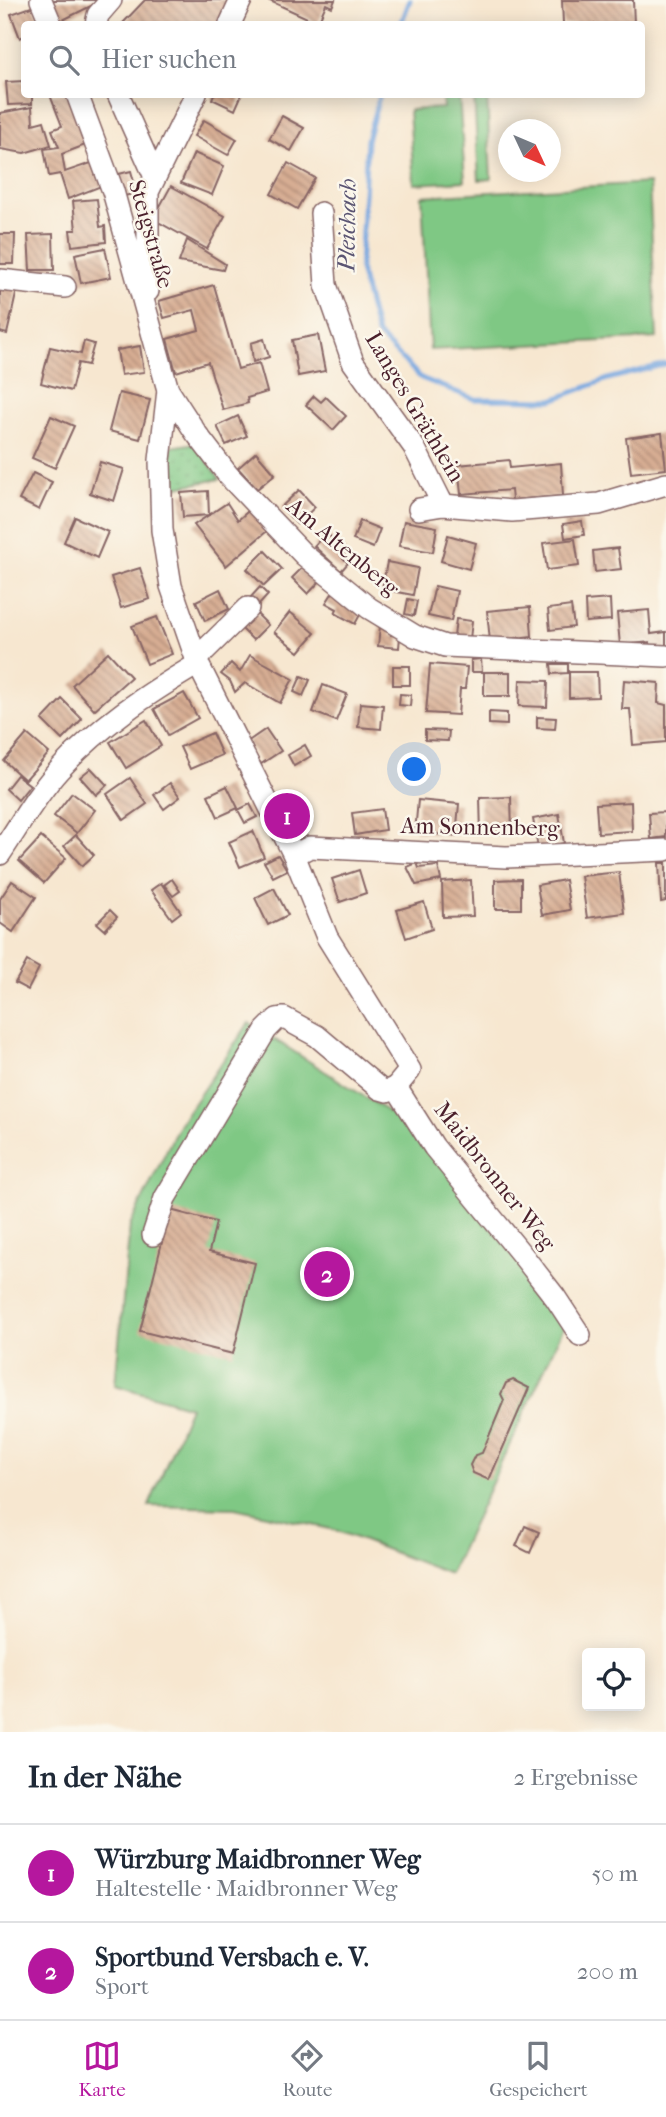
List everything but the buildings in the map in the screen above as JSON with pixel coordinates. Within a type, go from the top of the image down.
[{"type":"street","points":[[41,0],[50,21]]},
{"type":"street","points":[[97,21],[98,15],[111,0]]},
{"type":"street","points":[[231,21],[241,0]]},
{"type":"street","name":"Steigstraße","points":[[78,98],[113,191],[168,390]]},
{"type":"street","points":[[120,98],[155,177]]},
{"type":"street","points":[[149,321],[148,192],[194,98]]},
{"type":"street","name":"Langes Gräthlein","points":[[321,213],[326,285],[353,362],[414,447],[443,505]]},
{"type":"street","points":[[0,280],[65,287]]},
{"type":"street","points":[[153,1235],[165,1198],[266,1030],[277,1019],[284,1018],[317,1035],[380,1089],[387,1091],[396,1087],[410,1070],[327,937],[294,855],[197,662],[171,586],[162,530],[160,460],[168,390]]},
{"type":"street","name":"Am Altenberg","points":[[168,390],[228,475],[304,555],[369,608],[415,636],[445,646],[666,656]]},
{"type":"street","name":"Langes Gräthlein","points":[[419,509],[443,505],[512,511],[598,504],[666,484]]},
{"type":"street","points":[[0,854],[36,799],[84,744],[116,716],[197,662],[248,608]]},
{"type":"street","name":"Am Sonnenberg","points":[[294,855],[310,847],[506,857],[666,850]]},
{"type":"street","name":"Maidbronner Weg","points":[[396,1087],[434,1147],[531,1266],[580,1335]]},
{"type":"green space","points":[[442,98],[459,98],[465,181],[414,184],[409,110],[443,108]]},
{"type":"green space","points":[[474,98],[487,98],[491,179],[479,180]]},
{"type":"green space","points":[[649,183],[657,338],[430,350],[422,196]]},
{"type":"green space","points":[[195,443],[220,479],[171,488],[171,447]]},
{"type":"green space","points":[[249,1023],[412,1127],[566,1322],[450,1574],[335,1530],[235,1508],[149,1506],[190,1407],[115,1385],[130,1225],[180,1123]]},
{"type":"waterway","name":"Pleichach","points":[[402,21],[410,0]]},
{"type":"waterway","name":"Pleichach","points":[[379,98],[367,140],[360,269],[377,334],[421,378],[474,399],[552,400],[608,379],[666,364]]},
{"type":"place","name":"Würzburg Maidbronner Weg","points":[[287,816]]},
{"type":"place","name":"Sportbund Versbach e. V.","points":[[327,1274]]}]
